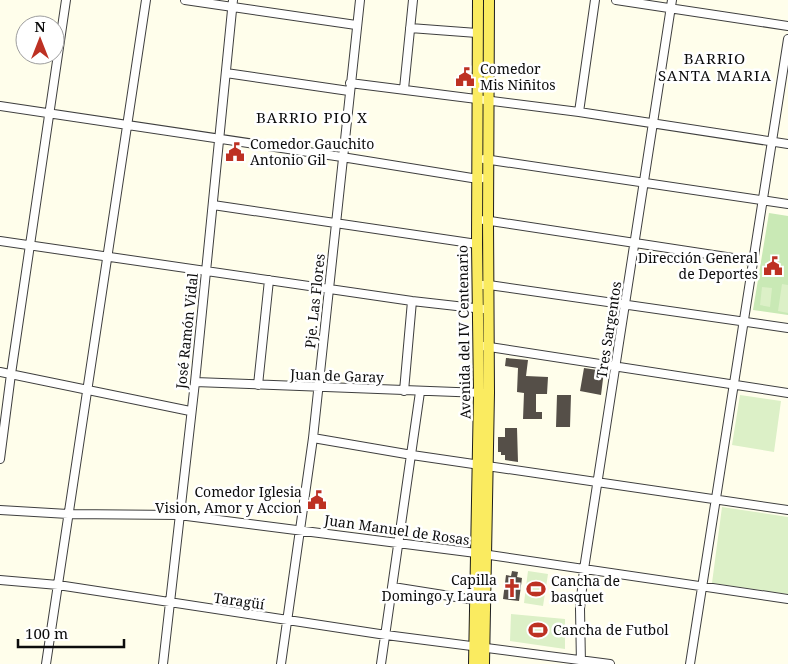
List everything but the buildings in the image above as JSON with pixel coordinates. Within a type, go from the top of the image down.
[{"type":"main road","name":"Avenida del IV Centenario","points":[[478,0],[477,98],[483,159],[488,176],[488,220],[483,285]]},
{"type":"main road","name":"Avenida del IV Centenario","points":[[474,664],[479,647],[486,555],[483,464],[484,309],[483,285],[477,244],[477,222],[478,179],[483,159],[488,99],[489,0]]},
{"type":"main road","name":"Avenida del IV Centenario","points":[[483,464],[476,553],[475,600],[479,647],[484,664]]},
{"type":"street","points":[[0,459],[66,0]]},
{"type":"street","points":[[46,664],[146,0]]},
{"type":"street","points":[[185,0],[233,3],[356,25]]},
{"type":"street","name":"Pje. Las Flores","points":[[281,664],[313,438],[360,0]]},
{"type":"street","points":[[404,89],[413,0]]},
{"type":"street","points":[[579,112],[595,0]]},
{"type":"street","points":[[616,0],[671,4],[788,26]]},
{"type":"street","name":"José Ramón Vidal","points":[[163,664],[233,3]]},
{"type":"street","name":"Tres Sargentos","points":[[581,662],[580,609],[584,569],[671,4]]},
{"type":"street","points":[[410,28],[477,33]]},
{"type":"street","points":[[690,664],[788,39]]},
{"type":"street","points":[[226,73],[350,87],[404,89],[488,99],[788,144]]},
{"type":"street","points":[[0,106],[478,179],[488,176]]},
{"type":"street","points":[[483,159],[788,204]]},
{"type":"street","points":[[213,205],[477,244]]},
{"type":"street","points":[[477,222],[488,220],[753,261]]},
{"type":"street","points":[[0,241],[412,301],[484,309]]},
{"type":"street","points":[[258,385],[269,280]]},
{"type":"street","points":[[483,285],[788,328]]},
{"type":"street","points":[[404,391],[412,301]]},
{"type":"street","points":[[484,346],[788,393]]},
{"type":"street","points":[[0,372],[190,411]]},
{"type":"street","name":"Juan de Garay","points":[[194,382],[484,393]]},
{"type":"street","points":[[381,664],[420,392]]},
{"type":"street","points":[[313,438],[412,455],[788,510]]},
{"type":"street","name":"Juan Manuel de Rosas","points":[[0,510],[68,514],[179,515],[476,553],[788,599]]},
{"type":"street","name":"Taragüí","points":[[0,580],[58,586],[581,662],[610,664]]},
{"type":"street","points":[[393,587],[475,600]]},
{"type":"green space","points":[[769,213],[788,216],[788,315],[753,310]]},
{"type":"green space","points":[[782,284],[788,285],[788,313],[778,311]]},
{"type":"green space","points":[[762,287],[772,288],[770,307],[760,305]]},
{"type":"green space","points":[[740,395],[781,401],[774,452],[732,445]]},
{"type":"green space","points":[[722,507],[788,517],[788,594],[712,583]]},
{"type":"green space","name":"Cancha de basquet","points":[[528,571],[548,574],[543,606],[524,603]]},
{"type":"green space","name":"Cancha de Futbol","points":[[511,614],[565,619],[565,649],[510,641]]},
{"type":"place","name":"Comedor Mis Niñitos","points":[[465,77]]},
{"type":"place","name":"Comedor Gauchito Antonio Gil","points":[[235,152]]},
{"type":"place","name":"Dirección General de Deportes","points":[[773,266]]},
{"type":"place","name":"Comedor Iglesia Vision, Amor y Accion","points":[[317,500]]},
{"type":"place","name":"Capilla Domingo y Laura","points":[[512,588]]},
{"type":"place","name":"Cancha de basquet","points":[[536,589]]},
{"type":"place","name":"Cancha de Futbol","points":[[538,630]]},
{"type":"district","name":"BARRIO SANTA MARIA","points":[[715,68]]},
{"type":"district","name":"BARRIO PIO X","points":[[312,118]]}]
